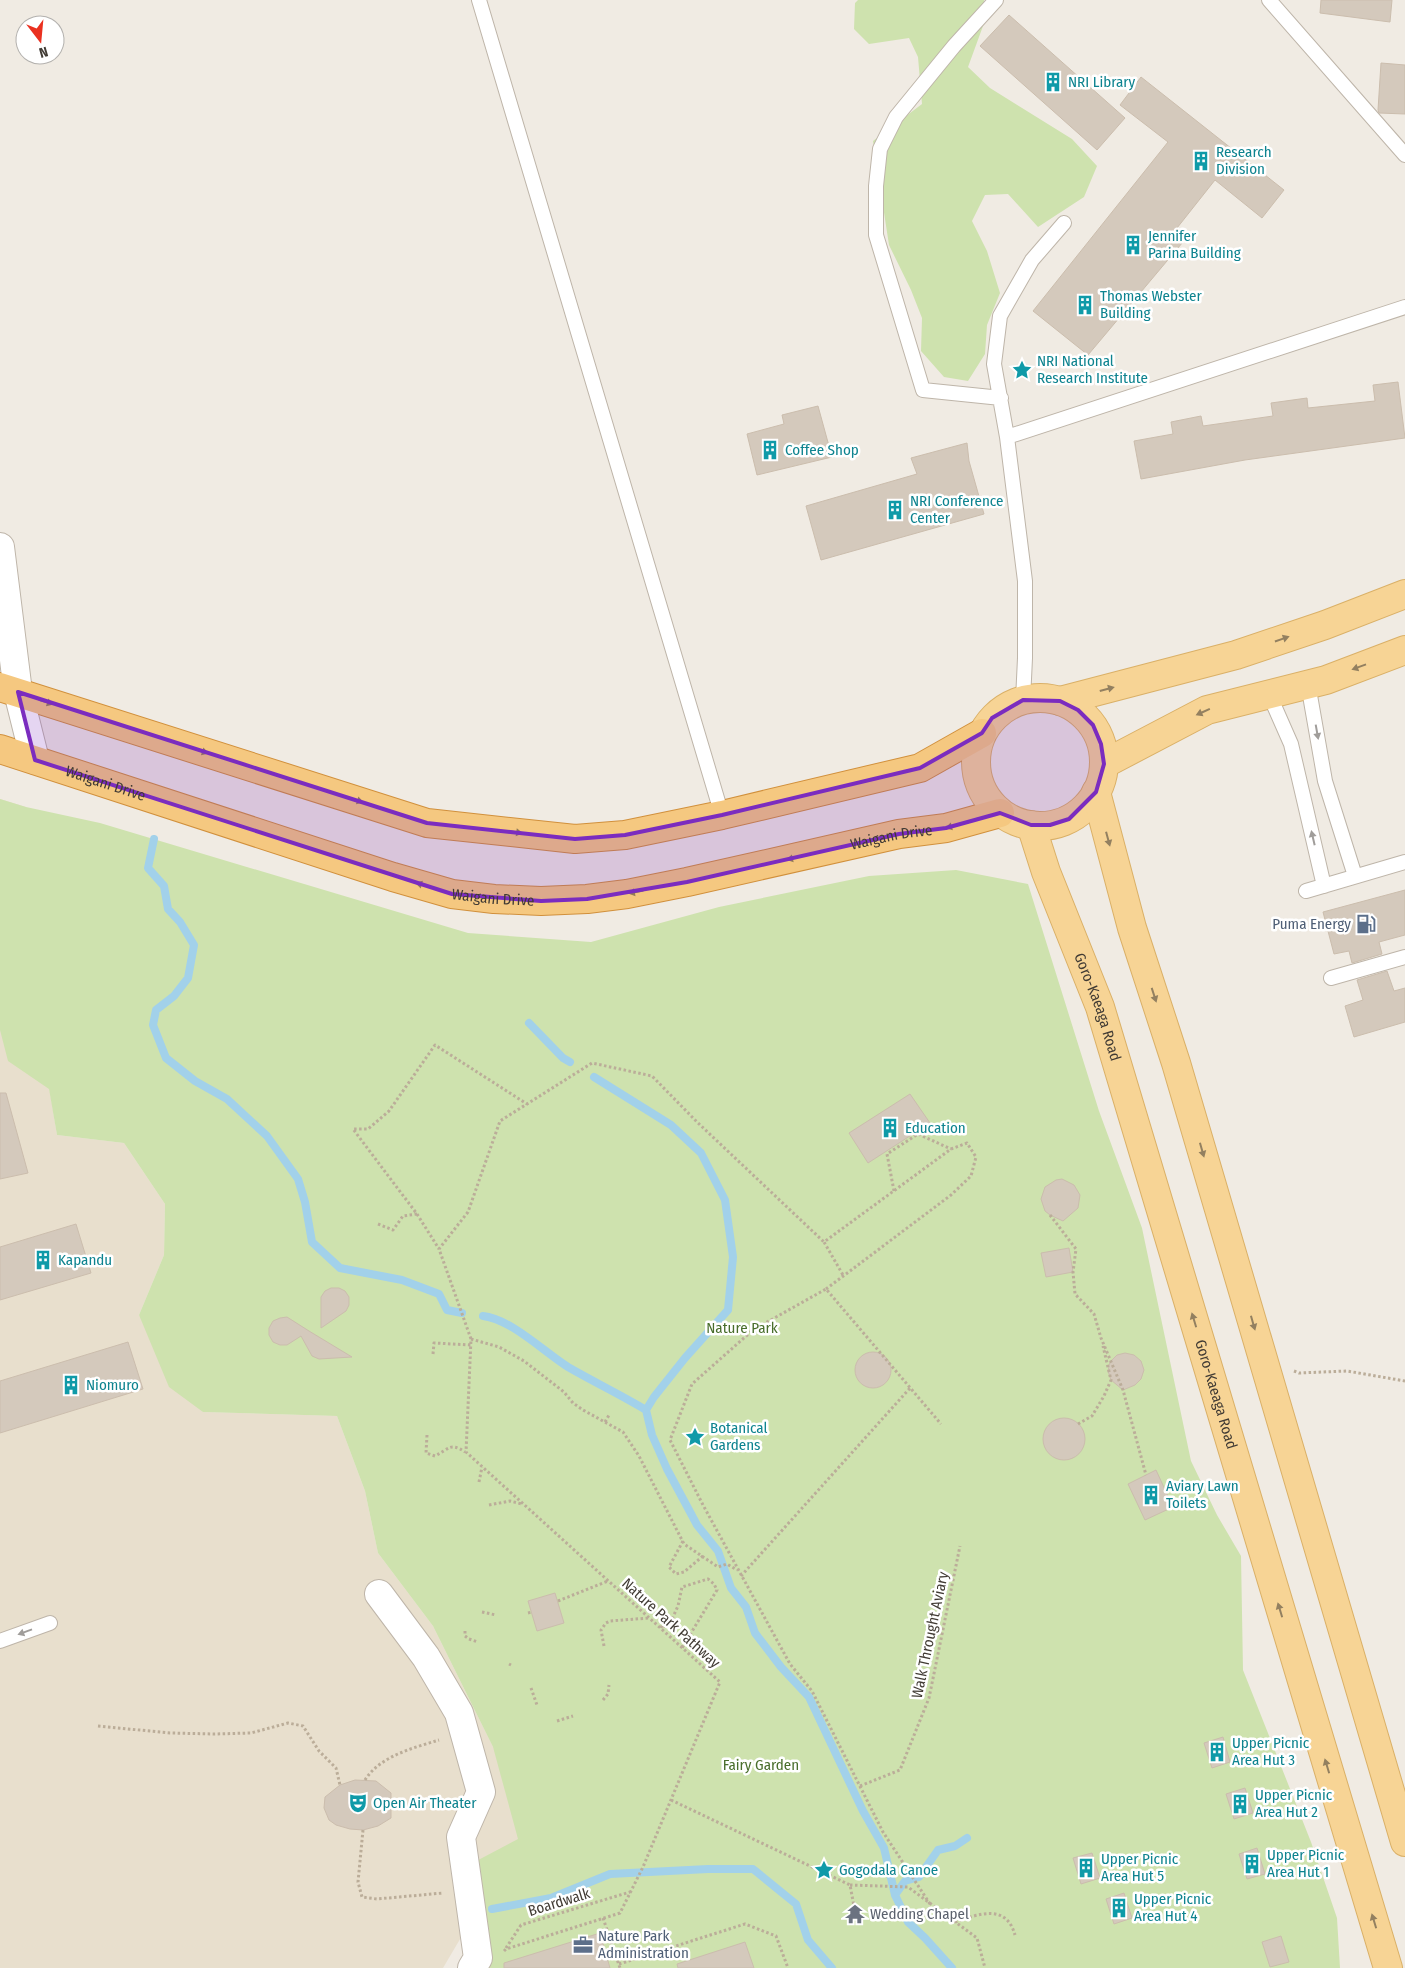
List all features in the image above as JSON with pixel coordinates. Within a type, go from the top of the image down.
[{"type":"highway","points":[[9,690],[427,822],[575,839],[625,835],[722,816],[920,768],[982,734]]},
{"type":"highway","name":"Waigani Drive","points":[[0,749],[393,877],[452,894],[494,899],[541,901],[587,899],[627,894],[899,834],[946,828],[1000,813]]},
{"type":"main road","points":[[1060,701],[1236,655],[1325,625],[1405,594]]},
{"type":"main road","points":[[1104,764],[1207,710],[1326,680],[1405,650]]},
{"type":"main road","points":[[1042,698],[1060,701],[1078,710],[1093,725],[1101,744],[1104,764],[1102,778],[1096,792],[1085,807],[1069,818],[1050,825],[1031,825],[1015,821],[1000,813],[985,797],[977,777],[975,754],[982,734],[992,718],[1006,707],[1023,700],[1042,698]]},
{"type":"main road","points":[[1096,792],[1132,928],[1176,1064],[1405,1842]]},
{"type":"main road","name":"Goro-Kaeaga Road","points":[[1031,825],[1046,872],[1100,1007],[1388,1968]]},
{"type":"street","points":[[0,547],[9,690],[35,760]]},
{"type":"street","points":[[379,1594],[426,1657],[459,1713],[481,1792],[461,1837],[478,1958],[472,1968]]},
{"type":"lane","points":[[479,0],[722,816]]},
{"type":"lane","points":[[996,0],[954,46],[896,117],[880,149],[876,186],[876,235],[923,390],[1001,398]]},
{"type":"lane","points":[[1269,0],[1405,155]]},
{"type":"lane","points":[[1023,700],[1025,581],[1007,437],[994,364],[1000,316],[1032,260],[1064,223]]},
{"type":"lane","points":[[1007,437],[1405,307]]},
{"type":"lane","points":[[1308,684],[1325,781],[1355,876]]},
{"type":"lane","points":[[1269,694],[1291,744],[1324,886]]},
{"type":"lane","points":[[1306,891],[1405,862]]},
{"type":"lane","points":[[1331,978],[1405,958]]},
{"type":"lane","points":[[0,1641],[50,1623]]},
{"type":"path","points":[[466,1452],[471,1339],[462,1312],[438,1248],[417,1214],[353,1129],[368,1129],[389,1111],[436,1045],[528,1104]]},
{"type":"path","points":[[438,1248],[468,1212],[500,1121],[592,1063],[652,1076],[729,1153],[824,1242],[843,1275]]},
{"type":"path","points":[[894,1191],[887,1154],[918,1134],[951,1150]]},
{"type":"path","points":[[824,1242],[951,1150],[967,1143],[976,1158],[970,1176],[951,1194],[826,1289],[753,1330],[692,1384],[670,1440],[703,1506],[790,1664],[812,1691],[883,1832],[930,1904]]},
{"type":"path","points":[[378,1224],[393,1230],[403,1216],[417,1214]]},
{"type":"path","points":[[1050,1215],[1076,1249],[1073,1272],[1075,1294],[1094,1314],[1111,1380],[1092,1416],[1078,1424]]},
{"type":"path","points":[[826,1289],[911,1387],[940,1424]]},
{"type":"path","points":[[1101,1338],[1123,1390],[1146,1475]]},
{"type":"path","points":[[471,1339],[499,1347],[524,1361],[564,1392],[573,1403],[622,1432],[633,1448],[684,1544],[718,1567],[727,1564],[738,1570]]},
{"type":"path","points":[[434,1354],[434,1343],[471,1345]]},
{"type":"path","points":[[1263,1360],[1299,1373],[1347,1371],[1405,1381]]},
{"type":"path","points":[[741,1576],[911,1387]]},
{"type":"path","points":[[605,1422],[609,1415]]},
{"type":"path","points":[[427,1435],[426,1453],[435,1456],[450,1447],[457,1446],[466,1452]]},
{"type":"path","name":"Nature Park Pathway","points":[[466,1452],[720,1682],[643,1866],[620,1913],[506,1949]]},
{"type":"path","points":[[479,1482],[482,1467]]},
{"type":"path","points":[[489,1504],[510,1501],[525,1506]]},
{"type":"path","points":[[683,1541],[668,1567],[676,1574],[684,1572],[703,1556]]},
{"type":"path","name":"Walk Throught Aviary","points":[[860,1786],[900,1770],[929,1698],[960,1546]]},
{"type":"path","points":[[660,1628],[662,1625],[668,1628],[678,1606],[682,1587],[708,1579],[714,1584],[717,1590],[682,1648]]},
{"type":"path","points":[[558,1601],[608,1581]]},
{"type":"path","points":[[482,1612],[496,1615]]},
{"type":"path","points":[[604,1646],[601,1630],[606,1623],[610,1621],[650,1618]]},
{"type":"path","points":[[465,1631],[465,1636],[478,1642]]},
{"type":"path","points":[[603,1700],[608,1694],[608,1685]]},
{"type":"path","points":[[531,1688],[537,1705]]},
{"type":"path","points":[[557,1721],[573,1716]]},
{"type":"path","points":[[98,1726],[170,1733],[215,1734],[251,1733],[288,1723],[303,1726],[320,1751],[336,1768],[340,1785]]},
{"type":"path","points":[[365,1780],[372,1770],[407,1750],[464,1733]]},
{"type":"path","points":[[671,1800],[850,1885],[908,1887],[977,1938],[986,1968]]},
{"type":"path","points":[[362,1830],[358,1882],[362,1897],[377,1898],[468,1891]]},
{"type":"path","points":[[850,1885],[858,1922]]},
{"type":"path","name":"Boardwalk","points":[[506,1949],[521,1925],[631,1892]]},
{"type":"path","points":[[955,1922],[970,1917],[996,1914],[1005,1916],[1012,1925],[1015,1935]]},
{"type":"path","points":[[603,1918],[620,1966],[746,1924],[776,1936],[788,1968]]},
{"type":"path","points":[[502,1954],[506,1949]]},
{"type":"highlighted area","points":[[18,692],[427,823],[575,839],[625,835],[722,815],[920,768],[982,733],[992,718],[1023,700],[1060,701],[1078,710],[1093,725],[1101,744],[1104,764],[1096,792],[1069,819],[1050,825],[1031,825],[1000,813],[946,828],[899,834],[687,882],[587,899],[541,901],[452,894],[35,760]]},
{"type":"shaded area","points":[[0,799],[26,807],[35,1001],[57,1135],[124,1143],[165,1204],[164,1255],[139,1315],[203,1412],[337,1416],[365,1491],[378,1553],[433,1626],[496,1753],[519,1839],[443,1968],[0,1968]]},
{"type":"green space","points":[[858,0],[984,0],[983,26],[968,67],[990,88],[1072,139],[1097,166],[1084,197],[1038,227],[1008,194],[985,195],[972,221],[987,251],[1000,293],[987,325],[985,354],[968,381],[944,377],[921,351],[922,318],[911,290],[889,245],[873,141],[922,104],[918,57],[909,38],[869,44],[854,29],[855,3]]},
{"type":"green space","name":"Nature Park","points":[[0,799],[26,807],[100,823],[468,933],[591,942],[719,907],[869,876],[956,870],[1028,884],[1099,1111],[1142,1228],[1191,1461],[1217,1515],[1241,1556],[1243,1670],[1311,1842],[1337,1918],[1340,1968],[471,1968],[465,1867],[518,1839],[493,1747],[433,1626],[378,1553],[365,1491],[337,1416],[203,1412],[169,1387],[139,1315],[164,1255],[165,1204],[124,1143],[57,1135],[49,1089],[8,1061],[0,1030]]},
{"type":"building","points":[[1321,0],[1392,0],[1390,22],[1320,13]]},
{"type":"building","name":"NRI Library","points":[[1009,15],[1125,118],[1097,150],[980,46]]},
{"type":"building","points":[[1381,63],[1405,65],[1405,114],[1379,113]]},
{"type":"building","points":[[1141,77],[1284,190],[1262,218],[1215,180],[1177,228],[1188,236],[1088,355],[1033,311],[1168,142],[1120,105]]},
{"type":"building","points":[[1398,382],[1405,438],[1245,460],[1141,479],[1134,441],[1173,434],[1171,422],[1201,416],[1203,426],[1273,416],[1271,403],[1307,398],[1308,408],[1375,401],[1373,385]]},
{"type":"building","points":[[818,406],[832,457],[757,475],[747,434],[784,424],[782,415]]},
{"type":"building","name":"NRI Conference Center","points":[[967,443],[969,461],[984,514],[821,560],[806,506],[917,474],[911,458]]},
{"type":"building","name":"Puma Energy","points":[[1405,890],[1405,935],[1379,942],[1382,954],[1352,963],[1349,951],[1334,954],[1323,912]]},
{"type":"building","points":[[1387,971],[1394,991],[1405,988],[1405,1022],[1354,1037],[1345,1006],[1363,1000],[1357,980]]},
{"type":"building","points":[[0,1093],[6,1093],[28,1173],[0,1179]]},
{"type":"building","name":"Education","points":[[910,1094],[930,1123],[868,1163],[849,1133]]},
{"type":"building","points":[[1062,1179],[1074,1185],[1080,1195],[1078,1208],[1063,1221],[1045,1211],[1041,1199],[1045,1187],[1056,1180]]},
{"type":"building","name":"Kapandu","points":[[76,1224],[91,1273],[0,1300],[0,1247]]},
{"type":"building","points":[[1069,1248],[1073,1272],[1046,1277],[1041,1253]]},
{"type":"building","points":[[331,1288],[339,1288],[345,1291],[349,1297],[349,1305],[346,1311],[321,1328],[321,1297],[325,1291]]},
{"type":"building","points":[[287,1317],[352,1357],[319,1359],[312,1356],[301,1336],[287,1345],[273,1342],[269,1335],[269,1328],[273,1321]]},
{"type":"building","name":"Niomuro","points":[[128,1342],[143,1389],[0,1433],[0,1381]]},
{"type":"building","points":[[873,1352],[880,1353],[886,1357],[890,1363],[890,1377],[886,1383],[880,1387],[873,1388],[866,1387],[860,1383],[856,1377],[855,1370],[856,1363],[860,1357],[866,1353]]},
{"type":"building","points":[[1125,1353],[1134,1355],[1141,1361],[1144,1370],[1141,1379],[1135,1385],[1123,1390],[1111,1380],[1108,1371],[1110,1362],[1117,1355]]},
{"type":"building","points":[[1064,1418],[1079,1424],[1085,1439],[1079,1454],[1064,1460],[1049,1454],[1043,1439],[1049,1424]]},
{"type":"building","name":"Aviary Lawn Toilets","points":[[1156,1470],[1173,1507],[1145,1520],[1128,1484]]},
{"type":"building","points":[[555,1593],[564,1623],[537,1631],[528,1601]]},
{"type":"building","name":"Upper Picnic Area Hut 3","points":[[1223,1737],[1230,1762],[1212,1768],[1204,1743]]},
{"type":"building","name":"Open Air Theater","points":[[355,1780],[376,1781],[391,1793],[391,1818],[378,1826],[363,1830],[336,1825],[329,1820],[324,1808],[325,1797],[340,1785]]},
{"type":"building","name":"Upper Picnic Area Hut 2","points":[[1245,1788],[1253,1813],[1234,1819],[1226,1794]]},
{"type":"building","name":"Upper Picnic Area Hut 1","points":[[1257,1848],[1265,1874],[1247,1879],[1239,1854]]},
{"type":"building","name":"Upper Picnic Area Hut 5","points":[[1092,1853],[1100,1878],[1081,1884],[1073,1858]]},
{"type":"building","name":"Upper Picnic Area Hut 4","points":[[1124,1893],[1132,1918],[1114,1924],[1106,1899]]},
{"type":"building","name":"Nature Park Administration","points":[[600,1933],[610,1968],[504,1968],[504,1963]]},
{"type":"building","points":[[1281,1936],[1289,1962],[1270,1967],[1262,1942]]},
{"type":"building","points":[[745,1942],[754,1968],[678,1968],[677,1964]]},
{"type":"waterway","points":[[154,839],[148,868],[164,886],[168,909],[180,922],[194,945],[188,978],[174,996],[156,1010],[153,1025],[166,1058],[195,1081],[227,1099],[267,1136],[298,1179],[305,1202],[312,1242],[340,1268],[402,1280],[439,1294],[447,1310],[462,1313]]},
{"type":"waterway","points":[[529,1023],[563,1058],[570,1062]]},
{"type":"waterway","points":[[594,1077],[671,1125],[701,1153],[725,1200],[733,1257],[728,1310],[685,1358],[646,1410]]},
{"type":"waterway","points":[[483,1316],[505,1323],[568,1367],[646,1410],[652,1435],[667,1469],[697,1525],[718,1551],[731,1588],[746,1607],[755,1633],[781,1667],[809,1697],[863,1811],[884,1848],[895,1895]]},
{"type":"waterway","points":[[952,1968],[908,1922],[895,1895],[905,1881],[919,1877],[938,1850],[955,1846],[967,1838]]},
{"type":"waterway","points":[[492,1909],[551,1898],[610,1874],[708,1869],[753,1869],[796,1904],[808,1940],[832,1968]]},
{"type":"place","name":"NRI Library","points":[[1053,82]]},
{"type":"place","name":"Research Division","points":[[1201,161]]},
{"type":"place","name":"Jennifer Parina Building","points":[[1133,245]]},
{"type":"place","name":"Thomas Webster Building","points":[[1085,305]]},
{"type":"place","name":"NRI National Research Institute","points":[[1022,370]]},
{"type":"place","name":"Coffee Shop","points":[[770,450]]},
{"type":"place","name":"NRI Conference Center","points":[[895,510]]},
{"type":"place","name":"Puma Energy","points":[[1366,924]]},
{"type":"place","name":"Education","points":[[890,1128]]},
{"type":"place","name":"Kapandu","points":[[43,1260]]},
{"type":"place","name":"Niomuro","points":[[71,1385]]},
{"type":"place","name":"Botanical Gardens","points":[[695,1437]]},
{"type":"place","name":"Aviary Lawn Toilets","points":[[1151,1495]]},
{"type":"place","name":"Upper Picnic Area Hut 3","points":[[1217,1752]]},
{"type":"place","name":"Open Air Theater","points":[[358,1803]]},
{"type":"place","name":"Upper Picnic Area Hut 2","points":[[1240,1804]]},
{"type":"place","name":"Upper Picnic Area Hut 1","points":[[1252,1864]]},
{"type":"place","name":"Upper Picnic Area Hut 5","points":[[1086,1868]]},
{"type":"place","name":"Gogodala Canoe","points":[[824,1870]]},
{"type":"place","name":"Upper Picnic Area Hut 4","points":[[1119,1908]]},
{"type":"place","name":"Wedding Chapel","points":[[855,1914]]},
{"type":"place","name":"Nature Park Administration","points":[[583,1945]]},
{"type":"park label","name":"Fairy Garden","points":[[761,1765]]}]
